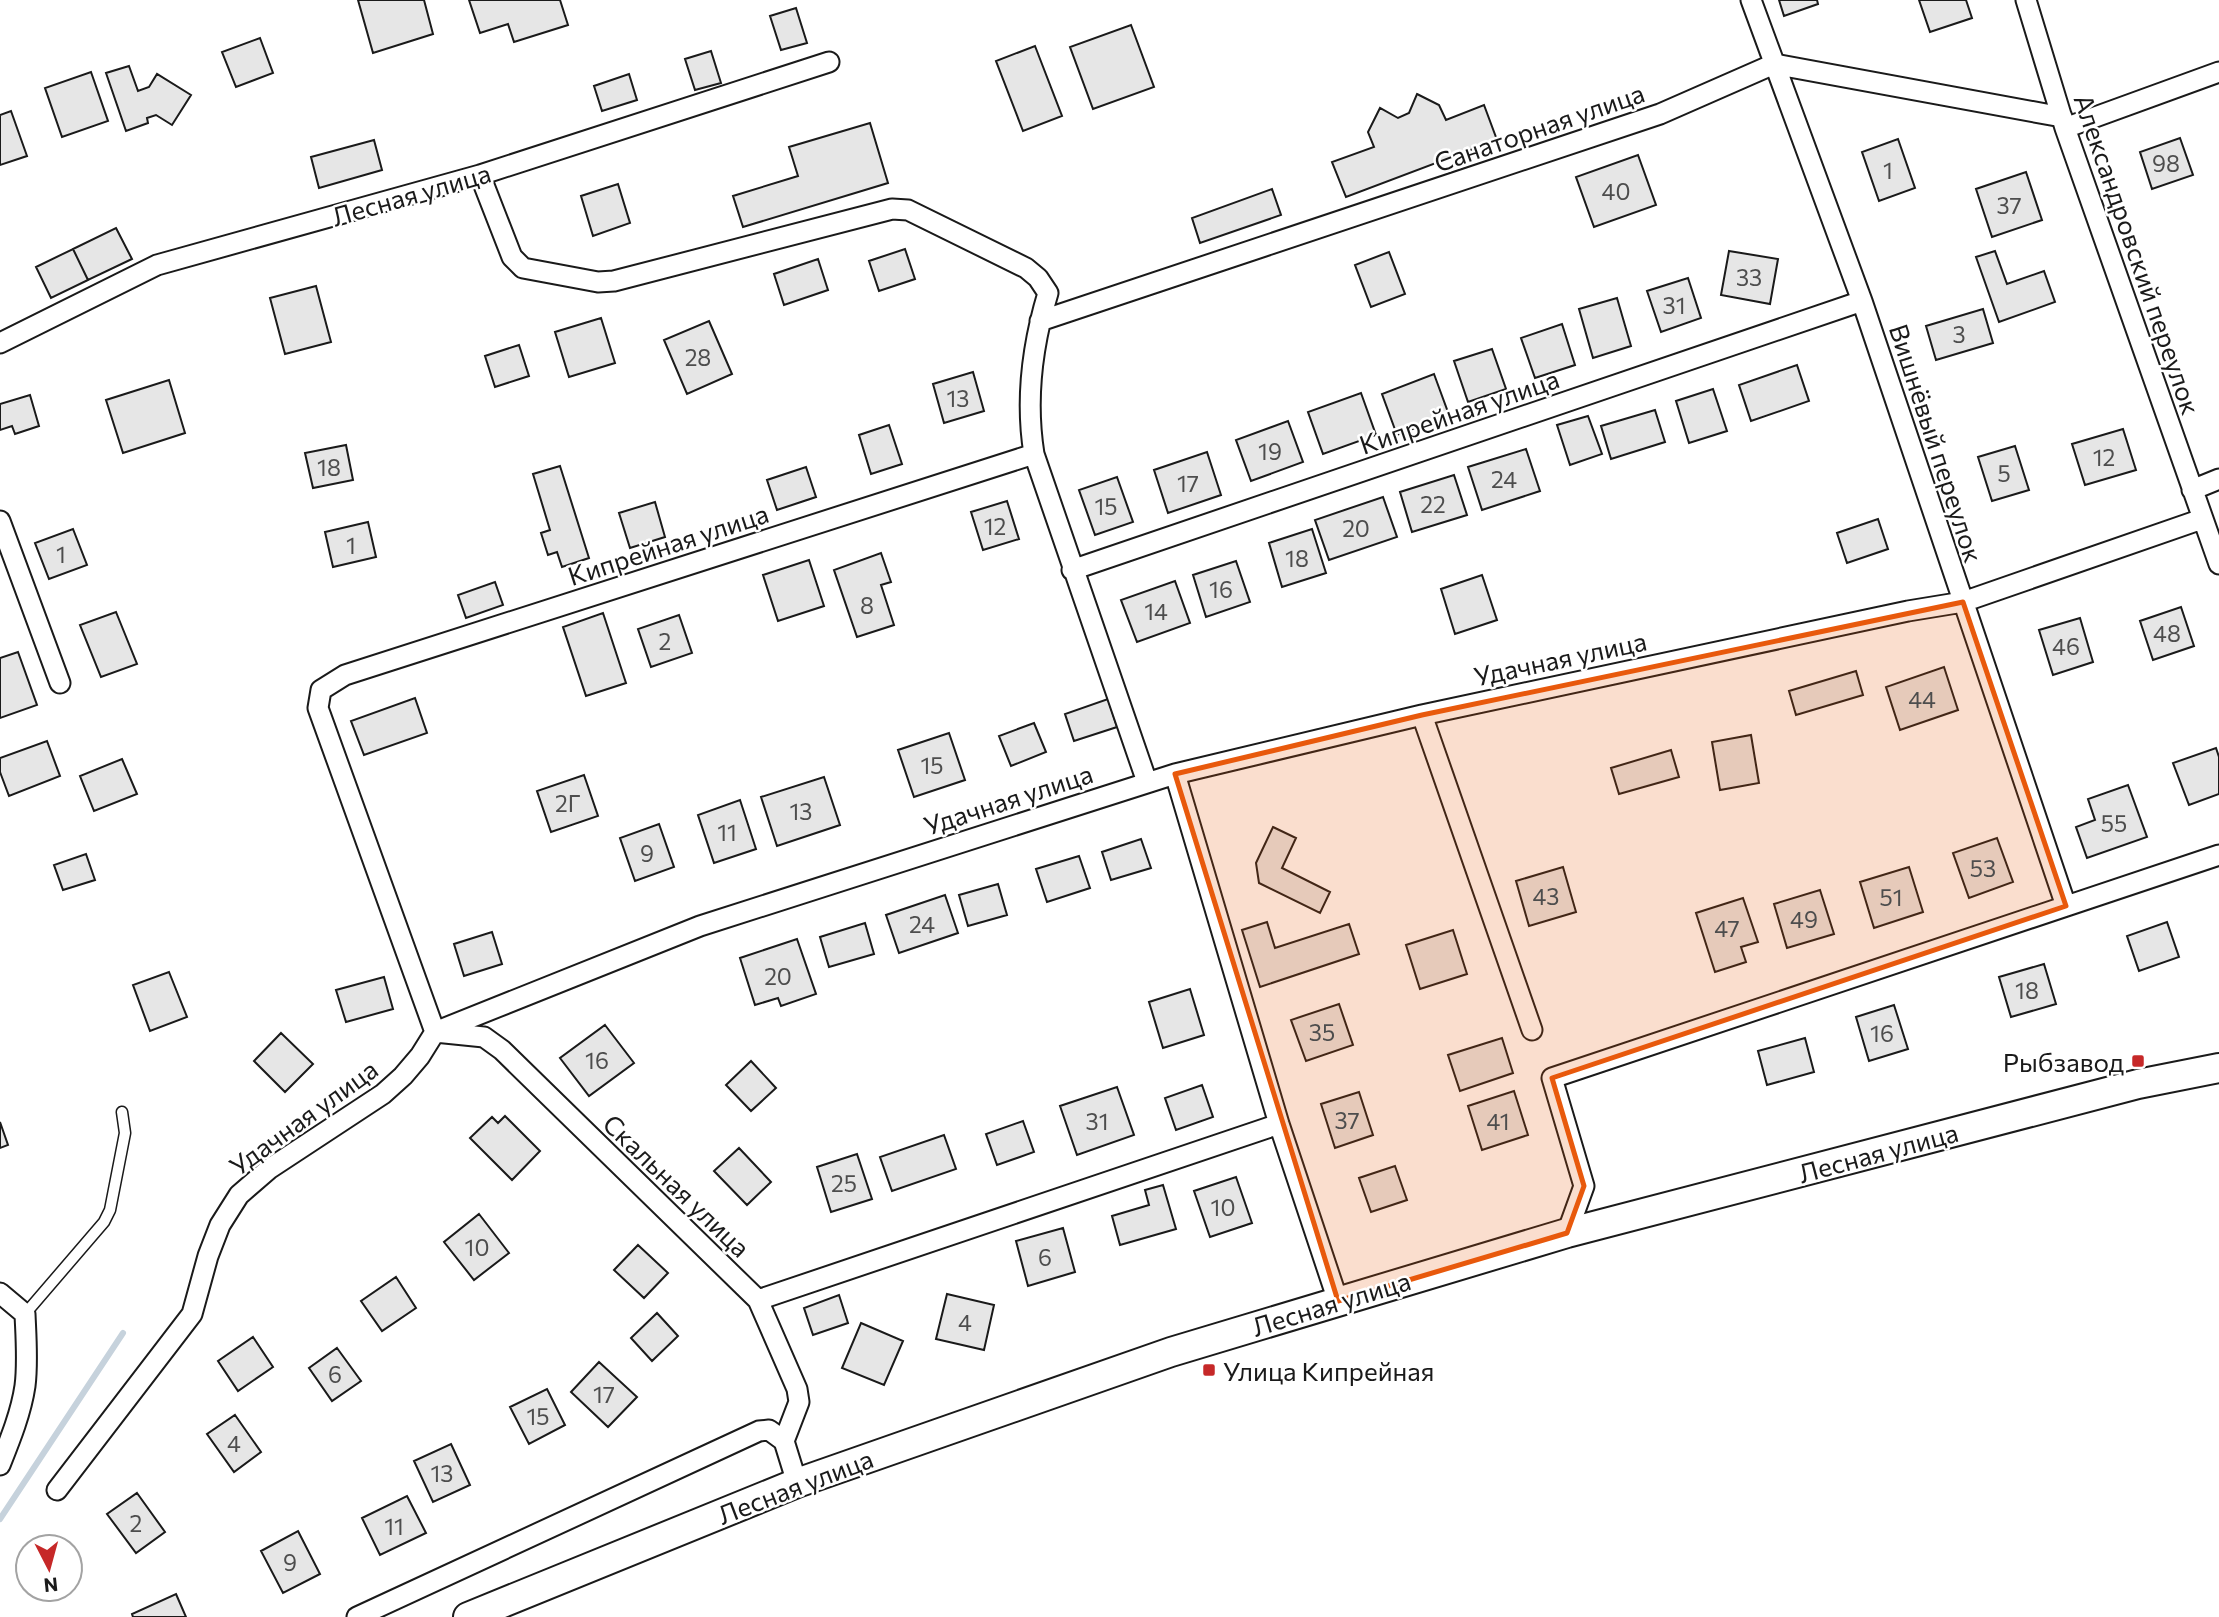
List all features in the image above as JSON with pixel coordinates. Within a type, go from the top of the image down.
[{"type":"main road","name":"Лесная улица","points":[[468,1617],[797,1483],[1171,1352],[1567,1233],[2138,1084],[2219,1068]]},
{"type":"street","name":"Вишнёвый переулок","points":[[1751,0],[1862,301],[2066,906]]},
{"type":"street","name":"Александровский переулок","points":[[2026,0],[2064,123],[2219,564]]},
{"type":"street","name":"Лесная улица","points":[[0,343],[157,265],[480,175],[829,62]]},
{"type":"street","points":[[1774,64],[2064,123],[2219,72]]},
{"type":"street","name":"Санаторная улица","points":[[1040,321],[1660,114],[1774,64]]},
{"type":"street","points":[[480,175],[512,257],[523,268],[598,282],[614,281],[884,211],[908,210],[1026,268],[1038,278],[1048,293],[1030,366],[1030,427],[1034,454],[1147,782]]},
{"type":"street","name":"Кипрейная улица","points":[[1072,570],[1862,301]]},
{"type":"street","name":"Кипрейная улица","points":[[435,1032],[318,708],[321,690],[345,676],[1034,454]]},
{"type":"street","points":[[2192,489],[2219,479]]},
{"type":"street","name":"Удачная улица","points":[[57,1490],[192,1314],[208,1256],[220,1225],[239,1195],[269,1169],[383,1094],[420,1056],[435,1032],[699,926],[1147,782],[1422,715],[1895,614],[1963,602],[2202,519]]},
{"type":"street","points":[[0,521],[61,683]]},
{"type":"street","points":[[1422,715],[1532,1030]]},
{"type":"street","points":[[1175,774],[1279,1124],[1338,1301]]},
{"type":"street","points":[[1567,1233],[1584,1186],[1552,1078],[2219,855]]},
{"type":"street","name":"Скальная улица","points":[[435,1032],[484,1037],[502,1050],[758,1300],[797,1389],[799,1402],[784,1441]]},
{"type":"street","points":[[758,1300],[1279,1124]]},
{"type":"street","points":[[0,1293],[25,1314],[27,1344],[25,1387],[0,1465]]},
{"type":"street","points":[[358,1617],[759,1431],[769,1430],[784,1441],[797,1483]]},
{"type":"lane","points":[[25,1314],[104,1222],[110,1210],[125,1133],[122,1112]]},
{"type":"highlighted area","points":[[1963,602],[2066,906],[1552,1078],[1584,1186],[1567,1233],[1338,1301],[1175,774],[1422,715]]},
{"type":"building","points":[[358,0],[424,0],[433,34],[373,53]]},
{"type":"building","points":[[469,0],[560,0],[568,25],[514,42],[508,24],[480,33]]},
{"type":"building","points":[[1779,0],[1817,0],[1818,4],[1784,16]]},
{"type":"building","points":[[1919,0],[1966,0],[1972,18],[1930,32]]},
{"type":"building","points":[[796,8],[807,43],[781,50],[770,16]]},
{"type":"building","points":[[1131,25],[1154,87],[1093,109],[1070,47]]},
{"type":"building","points":[[260,38],[273,73],[236,87],[222,52]]},
{"type":"building","points":[[1035,46],[1062,116],[1023,131],[996,61]]},
{"type":"building","points":[[711,51],[721,83],[695,90],[685,59]]},
{"type":"building","points":[[129,66],[138,91],[149,87],[157,74],[191,95],[172,125],[156,115],[147,118],[148,123],[126,131],[106,73]]},
{"type":"building","points":[[91,72],[108,121],[62,137],[45,88]]},
{"type":"building","points":[[629,74],[637,100],[602,111],[594,86]]},
{"type":"building","points":[[1417,94],[1439,105],[1446,120],[1484,105],[1497,140],[1346,197],[1332,162],[1374,147],[1368,132],[1380,108],[1398,118],[1409,113]]},
{"type":"building","points":[[11,111],[27,156],[0,165],[0,115]]},
{"type":"building","points":[[870,123],[888,183],[743,227],[733,196],[798,176],[789,147]]},
{"type":"building","points":[[2180,138],[2193,175],[2152,189],[2140,152]]},
{"type":"building","points":[[1898,139],[1915,188],[1879,201],[1862,152]]},
{"type":"building","points":[[374,140],[382,170],[319,188],[311,157]]},
{"type":"building","points":[[1638,155],[1656,205],[1594,227],[1576,177]]},
{"type":"building","points":[[2026,172],[2042,220],[1992,237],[1976,189]]},
{"type":"building","points":[[618,184],[630,223],[593,236],[581,196]]},
{"type":"building","points":[[1272,189],[1281,215],[1200,243],[1192,218]]},
{"type":"building","points":[[116,228],[132,259],[88,280],[73,249]]},
{"type":"building","points":[[73,249],[88,280],[51,298],[36,267]]},
{"type":"building","points":[[905,249],[915,279],[879,291],[869,261]]},
{"type":"building","points":[[1729,251],[1778,259],[1770,304],[1721,295]]},
{"type":"building","points":[[1995,251],[2007,284],[2044,271],[2055,302],[1999,322],[1976,257]]},
{"type":"building","points":[[1389,252],[1405,294],[1371,307],[1355,265]]},
{"type":"building","points":[[818,259],[828,290],[784,305],[774,274]]},
{"type":"building","points":[[1688,278],[1701,318],[1661,332],[1647,291]]},
{"type":"building","points":[[316,286],[331,342],[285,354],[270,298]]},
{"type":"building","points":[[1617,298],[1631,346],[1593,358],[1579,309]]},
{"type":"building","points":[[1983,309],[1993,343],[1936,360],[1926,326]]},
{"type":"building","points":[[601,318],[615,363],[569,377],[555,332]]},
{"type":"building","points":[[709,321],[732,374],[687,394],[664,340]]},
{"type":"building","points":[[1562,324],[1575,365],[1535,378],[1521,338]]},
{"type":"building","points":[[519,345],[529,376],[495,387],[485,356]]},
{"type":"building","points":[[1492,349],[1506,389],[1468,402],[1454,361]]},
{"type":"building","points":[[1797,365],[1809,401],[1751,421],[1739,385]]},
{"type":"building","points":[[973,372],[984,411],[944,423],[933,384]]},
{"type":"building","points":[[1434,374],[1449,415],[1397,435],[1382,394]]},
{"type":"building","points":[[169,380],[185,433],[123,453],[106,400]]},
{"type":"building","points":[[1713,389],[1727,431],[1689,443],[1676,401]]},
{"type":"building","points":[[1361,393],[1376,435],[1323,454],[1308,412]]},
{"type":"building","points":[[30,395],[39,426],[15,434],[12,426],[0,430],[0,404]]},
{"type":"building","points":[[1655,410],[1665,442],[1611,459],[1601,426]]},
{"type":"building","points":[[1588,416],[1602,454],[1570,465],[1557,425]]},
{"type":"building","points":[[1288,421],[1303,462],[1251,481],[1236,440]]},
{"type":"building","points":[[889,425],[902,464],[871,474],[859,435]]},
{"type":"building","points":[[2123,429],[2136,470],[2085,485],[2072,444]]},
{"type":"building","points":[[346,445],[353,480],[313,488],[305,453]]},
{"type":"building","points":[[2015,446],[2029,490],[1992,501],[1978,457]]},
{"type":"building","points":[[1526,449],[1540,491],[1482,510],[1468,467]]},
{"type":"building","points":[[1207,452],[1221,495],[1168,513],[1154,470]]},
{"type":"building","points":[[560,466],[589,558],[562,567],[557,552],[548,555],[541,533],[550,530],[533,474]]},
{"type":"building","points":[[806,467],[816,497],[777,510],[767,480]]},
{"type":"building","points":[[1454,475],[1467,515],[1412,532],[1400,492]]},
{"type":"building","points":[[1117,477],[1133,522],[1095,535],[1079,490]]},
{"type":"building","points":[[1383,497],[1397,537],[1329,560],[1315,520]]},
{"type":"building","points":[[1007,501],[1019,539],[983,550],[971,512]]},
{"type":"building","points":[[655,502],[665,537],[630,548],[619,513]]},
{"type":"building","points":[[1878,519],[1888,549],[1847,563],[1837,533]]},
{"type":"building","points":[[368,522],[376,557],[333,567],[325,532]]},
{"type":"building","points":[[73,529],[87,565],[49,579],[35,543]]},
{"type":"building","points":[[1312,529],[1326,573],[1282,587],[1269,543]]},
{"type":"building","points":[[881,553],[891,582],[881,585],[894,625],[857,637],[834,570]]},
{"type":"building","points":[[809,560],[824,606],[778,621],[763,575]]},
{"type":"building","points":[[1236,561],[1250,602],[1206,617],[1193,575]]},
{"type":"building","points":[[1482,575],[1497,620],[1455,634],[1441,589]]},
{"type":"building","points":[[1175,581],[1190,623],[1137,642],[1121,600]]},
{"type":"building","points":[[495,582],[503,605],[466,618],[458,595]]},
{"type":"building","points":[[2181,607],[2194,646],[2153,660],[2140,621]]},
{"type":"building","points":[[116,612],[137,664],[101,677],[80,625]]},
{"type":"building","points":[[603,613],[626,683],[586,696],[563,627]]},
{"type":"building","points":[[679,615],[692,653],[651,667],[638,629]]},
{"type":"building","points":[[2080,618],[2093,662],[2053,675],[2039,630]]},
{"type":"building","points":[[18,652],[37,705],[0,718],[0,658]]},
{"type":"building","points":[[1944,667],[1958,710],[1900,730],[1886,687]]},
{"type":"building","points":[[1856,671],[1863,695],[1796,715],[1789,691]]},
{"type":"building","points":[[415,698],[427,733],[364,755],[351,721]]},
{"type":"building","points":[[1108,699],[1117,727],[1074,741],[1065,714]]},
{"type":"building","points":[[1034,723],[1046,752],[1011,766],[999,736]]},
{"type":"building","points":[[949,733],[965,780],[914,797],[898,750]]},
{"type":"building","points":[[1751,735],[1759,783],[1720,790],[1712,742]]},
{"type":"building","points":[[47,741],[60,776],[9,796],[0,772],[0,758]]},
{"type":"building","points":[[2216,748],[2219,757],[2219,794],[2189,805],[2173,763]]},
{"type":"building","points":[[1671,750],[1679,777],[1619,794],[1611,768]]},
{"type":"building","points":[[122,759],[137,794],[94,811],[80,776]]},
{"type":"building","points":[[584,775],[598,816],[551,832],[537,791]]},
{"type":"building","points":[[824,777],[840,825],[777,846],[761,797]]},
{"type":"building","points":[[2128,785],[2147,837],[2087,858],[2076,827],[2095,820],[2088,799]]},
{"type":"building","points":[[740,800],[756,849],[714,863],[698,815]]},
{"type":"building","points":[[659,824],[674,867],[635,881],[620,838]]},
{"type":"building","points":[[1273,827],[1296,838],[1282,868],[1330,892],[1320,913],[1259,883],[1256,863]]},
{"type":"building","points":[[1997,838],[2013,882],[1969,898],[1953,853]]},
{"type":"building","points":[[1141,839],[1151,868],[1111,880],[1102,852]]},
{"type":"building","points":[[86,854],[95,880],[63,890],[54,865]]},
{"type":"building","points":[[1079,856],[1090,888],[1047,902],[1036,869]]},
{"type":"building","points":[[1563,867],[1576,912],[1529,926],[1516,881]]},
{"type":"building","points":[[1909,867],[1923,912],[1874,928],[1860,882]]},
{"type":"building","points":[[998,884],[1007,915],[968,926],[959,895]]},
{"type":"building","points":[[1820,890],[1834,934],[1787,948],[1774,904]]},
{"type":"building","points":[[945,895],[958,933],[899,953],[886,915]]},
{"type":"building","points":[[1743,898],[1758,942],[1741,947],[1746,962],[1715,972],[1696,913]]},
{"type":"building","points":[[1267,922],[1275,948],[1349,924],[1359,954],[1260,987],[1242,930]]},
{"type":"building","points":[[2167,922],[2179,957],[2139,971],[2127,936]]},
{"type":"building","points":[[865,923],[874,954],[829,967],[820,937]]},
{"type":"building","points":[[1453,930],[1467,974],[1420,989],[1406,945]]},
{"type":"building","points":[[492,932],[502,964],[464,976],[454,944]]},
{"type":"building","points":[[797,939],[816,994],[781,1006],[778,998],[755,1005],[740,958]]},
{"type":"building","points":[[2044,964],[2056,1004],[2011,1017],[1999,977]]},
{"type":"building","points":[[169,972],[187,1017],[150,1031],[133,985]]},
{"type":"building","points":[[384,977],[393,1009],[346,1022],[336,990]]},
{"type":"building","points":[[1190,989],[1204,1035],[1163,1048],[1149,1002]]},
{"type":"building","points":[[1339,1004],[1353,1045],[1306,1061],[1291,1020]]},
{"type":"building","points":[[1894,1005],[1908,1049],[1869,1061],[1856,1017]]},
{"type":"building","points":[[605,1025],[634,1063],[589,1096],[560,1058]]},
{"type":"building","points":[[281,1033],[313,1064],[285,1092],[254,1061]]},
{"type":"building","points":[[1502,1038],[1513,1073],[1460,1091],[1448,1055]]},
{"type":"building","points":[[1805,1038],[1814,1072],[1767,1085],[1758,1051]]},
{"type":"building","points":[[751,1061],[776,1088],[751,1111],[726,1085]]},
{"type":"building","points":[[1202,1085],[1213,1117],[1176,1130],[1165,1098]]},
{"type":"building","points":[[1117,1087],[1134,1135],[1077,1155],[1060,1106]]},
{"type":"building","points":[[1514,1091],[1528,1135],[1482,1150],[1468,1106]]},
{"type":"building","points":[[1359,1092],[1373,1135],[1335,1148],[1321,1104]]},
{"type":"building","points":[[505,1116],[540,1151],[512,1180],[470,1138],[492,1117],[498,1123]]},
{"type":"building","points":[[1023,1121],[1034,1152],[997,1165],[986,1134]]},
{"type":"building","points":[[0,1122],[8,1145],[0,1148]]},
{"type":"building","points":[[944,1135],[956,1169],[892,1191],[880,1157]]},
{"type":"building","points":[[739,1148],[771,1182],[747,1205],[714,1171]]},
{"type":"building","points":[[857,1154],[872,1199],[831,1212],[817,1167]]},
{"type":"building","points":[[1395,1166],[1407,1200],[1371,1212],[1359,1178]]},
{"type":"building","points":[[1236,1177],[1252,1223],[1210,1237],[1194,1191]]},
{"type":"building","points":[[1163,1185],[1176,1229],[1120,1245],[1112,1216],[1149,1205],[1145,1190]]},
{"type":"building","points":[[479,1214],[509,1253],[474,1280],[444,1242]]},
{"type":"building","points":[[1063,1228],[1075,1272],[1028,1286],[1016,1241]]},
{"type":"building","points":[[638,1245],[668,1273],[644,1298],[614,1270]]},
{"type":"building","points":[[396,1277],[416,1308],[382,1331],[361,1301]]},
{"type":"building","points":[[947,1294],[994,1305],[984,1350],[936,1339]]},
{"type":"building","points":[[839,1295],[848,1323],[813,1335],[804,1308]]},
{"type":"building","points":[[657,1313],[678,1336],[652,1361],[631,1338]]},
{"type":"building","points":[[861,1323],[903,1341],[884,1385],[842,1368]]},
{"type":"building","points":[[253,1337],[273,1367],[238,1391],[218,1361]]},
{"type":"building","points":[[337,1348],[361,1381],[332,1401],[309,1368]]},
{"type":"building","points":[[599,1362],[637,1397],[608,1427],[571,1392]]},
{"type":"building","points":[[547,1389],[565,1425],[529,1444],[510,1407]]},
{"type":"building","points":[[235,1415],[261,1452],[234,1472],[207,1434]]},
{"type":"building","points":[[451,1444],[470,1485],[433,1502],[414,1461]]},
{"type":"building","points":[[137,1493],[165,1532],[136,1553],[107,1514]]},
{"type":"building","points":[[407,1496],[426,1533],[380,1555],[362,1518]]},
{"type":"building","points":[[298,1531],[320,1574],[283,1593],[261,1551]]},
{"type":"building","points":[[176,1594],[186,1617],[133,1617],[132,1614]]},
{"type":"waterway","points":[[0,1519],[123,1333]]},
{"type":"place","name":"Рыбзавод","points":[[2138,1061]]},
{"type":"place","name":"Улица Кипрейная","points":[[1209,1370]]}]
